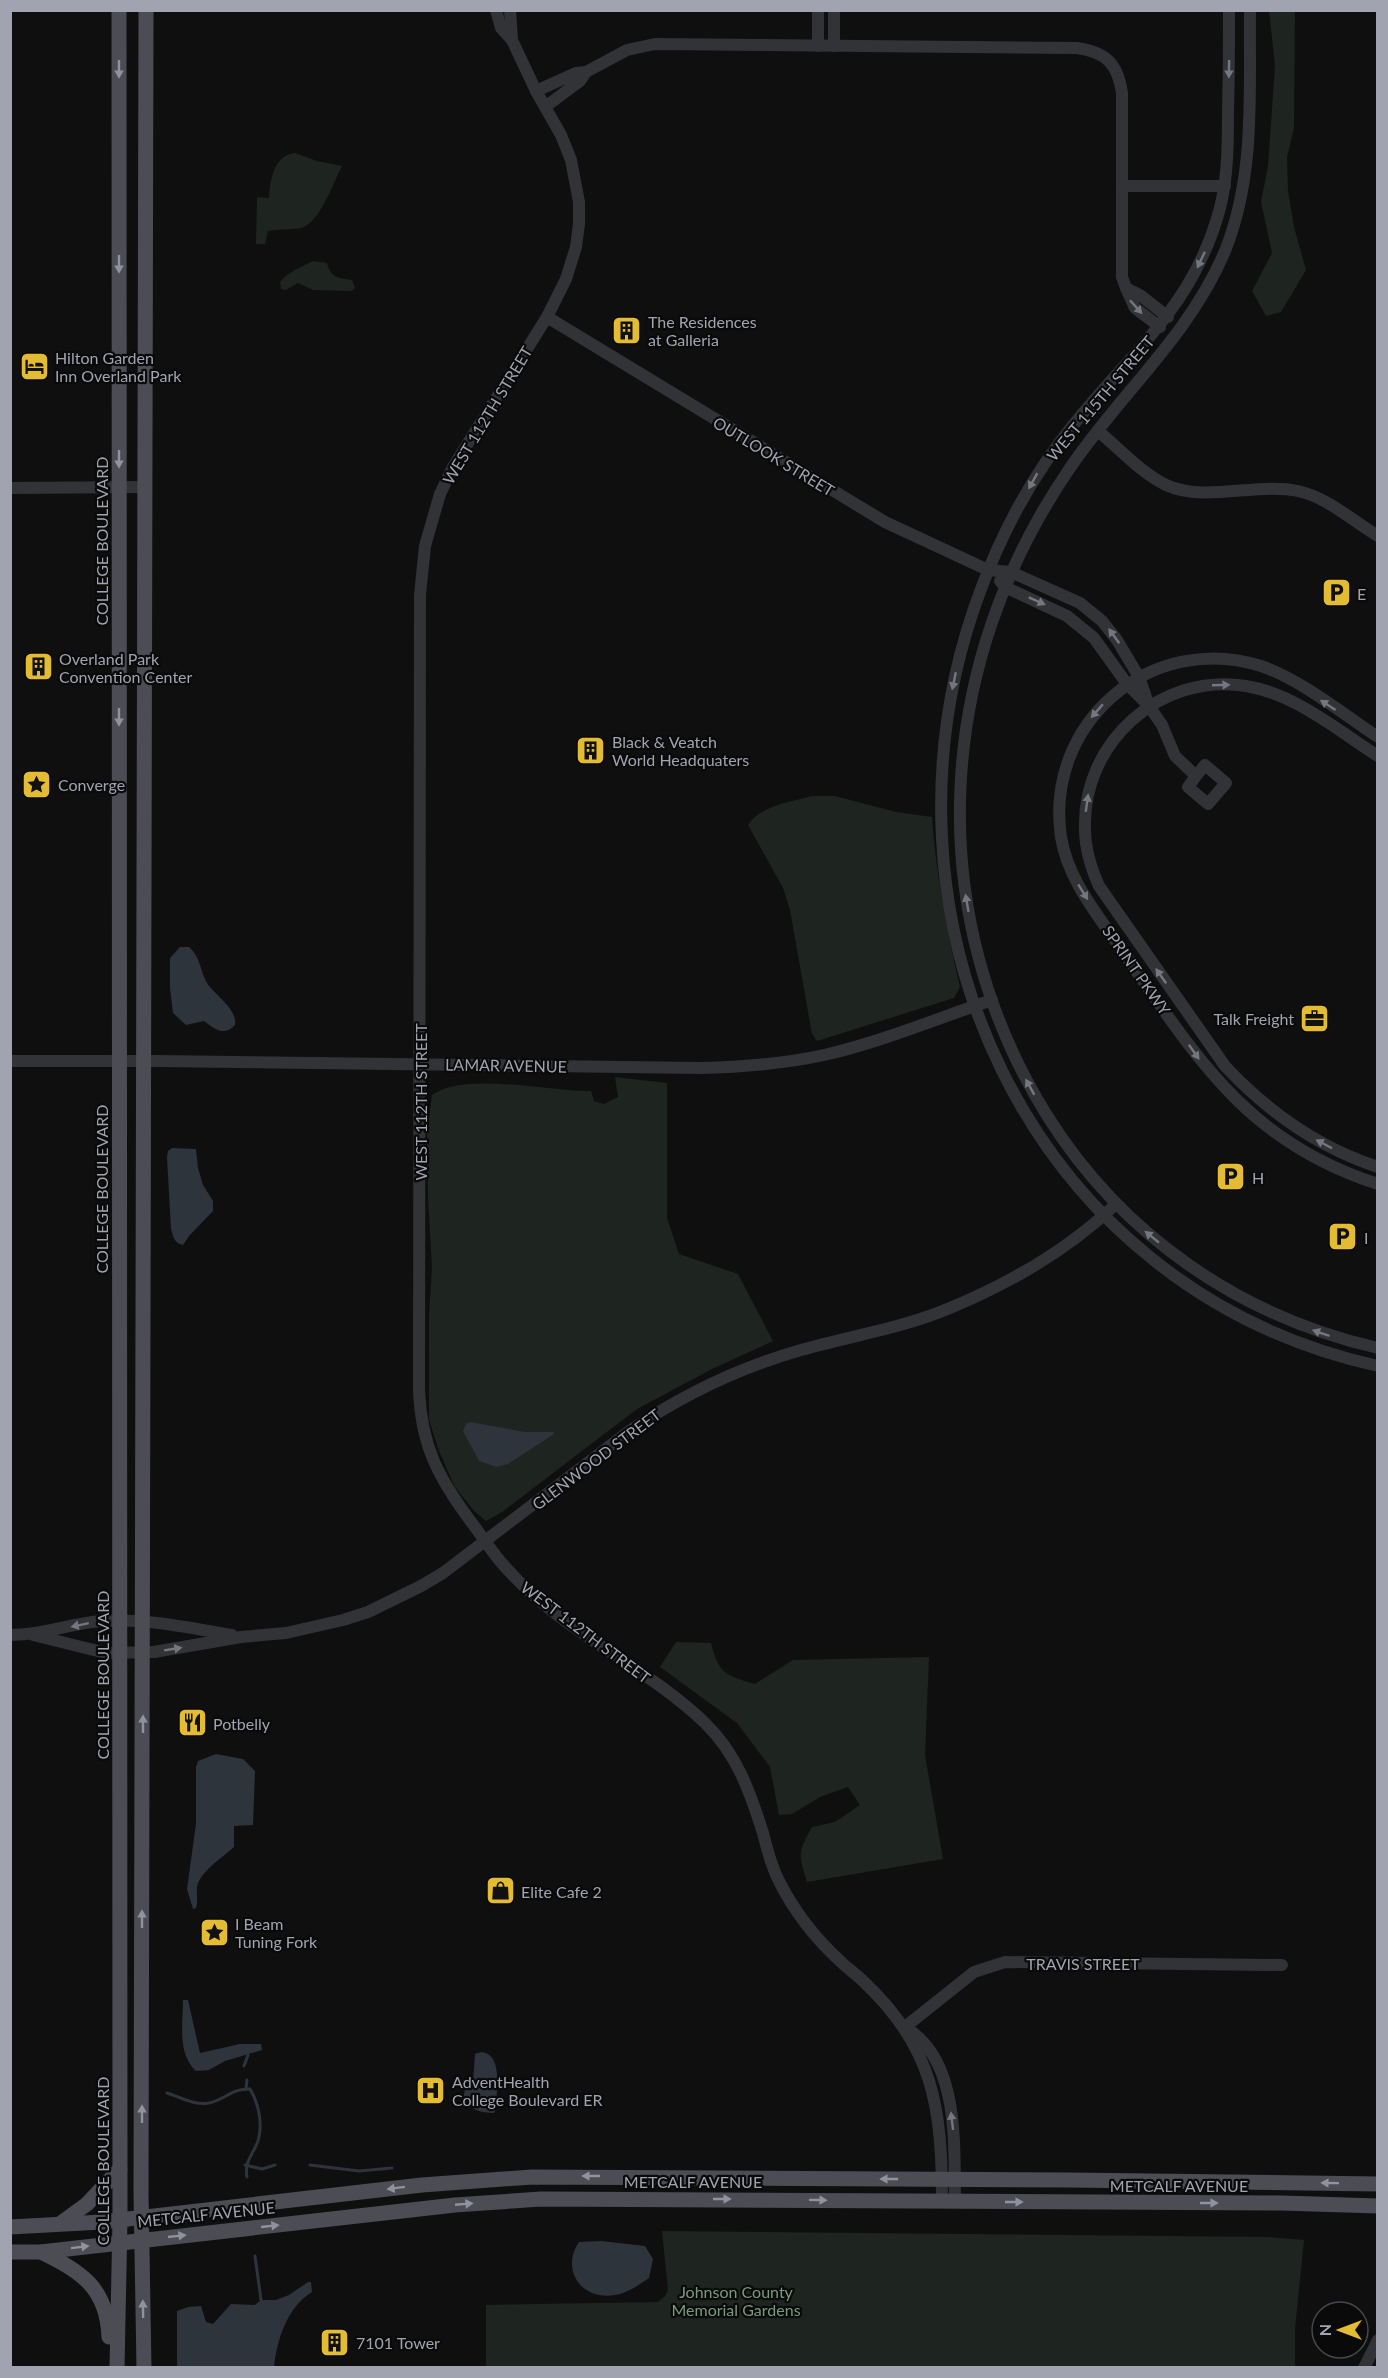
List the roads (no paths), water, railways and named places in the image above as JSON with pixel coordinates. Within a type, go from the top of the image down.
[{"type":"main road","name":"COLLEGE BOULEVARD","points":[[117,2367],[120,2242],[119,10]]},
{"type":"main road","points":[[144,2367],[142,2218],[146,10]]},
{"type":"main road","points":[[60,2223],[87,2204],[120,2169]]},
{"type":"main road","name":"METCALF AVENUE","points":[[10,2227],[142,2218],[422,2185],[532,2177],[1377,2184]]},
{"type":"main road","name":"METCALF AVENUE","points":[[10,2252],[41,2252],[500,2201],[583,2198],[1377,2206]]},
{"type":"main road","points":[[41,2252],[75,2271],[92,2285],[105,2306],[109,2338],[117,2346]]},
{"type":"street","name":"WEST 112TH STREET","points":[[496,10],[501,28],[512,40],[536,91],[561,135],[571,160],[576,182],[579,224],[572,263],[547,317],[453,467],[440,494],[425,546],[420,595],[419,1390],[422,1424],[428,1448],[445,1485],[509,1571],[538,1598],[682,1703],[705,1722],[722,1741],[744,1777],[752,1797],[772,1867],[808,1928],[840,1962],[863,1981],[905,2027],[920,2036],[937,2062],[954,2125],[948,2179],[949,2201]]},
{"type":"street","name":"WEST 112TH STREET","points":[[510,10],[512,40]]},
{"type":"street","points":[[818,10],[818,46]]},
{"type":"street","points":[[834,10],[834,46]]},
{"type":"street","name":"WEST 115TH STREET","points":[[1229,10],[1228,148],[1224,186],[1217,216],[1202,259],[1164,322],[1076,421],[1051,453],[1023,499],[988,570],[971,616],[958,663],[947,723],[942,782],[942,843],[947,891],[955,935],[975,1006],[1003,1072],[1031,1123],[1063,1170],[1103,1216],[1152,1261],[1229,1312],[1307,1347],[1377,1366]]},
{"type":"street","name":"WEST 115TH STREET","points":[[1250,10],[1248,157],[1237,215],[1225,251],[1209,285],[1182,328],[1098,431],[1053,493],[1011,572],[985,646],[972,694],[963,744],[959,800],[960,846],[967,903],[978,956],[992,1000],[1020,1068],[1045,1112],[1075,1157],[1116,1204],[1179,1259],[1238,1296],[1303,1327],[1377,1348]]},
{"type":"street","points":[[536,91],[576,73],[586,72],[627,50],[654,44],[1077,48],[1094,52],[1116,67],[1122,93],[1122,277],[1126,288],[1140,296],[1164,322]]},
{"type":"street","points":[[545,107],[580,81],[586,72]]},
{"type":"street","points":[[1122,186],[1224,186]]},
{"type":"street","name":"OUTLOOK STREET","points":[[547,317],[863,510],[988,570],[1011,572]]},
{"type":"street","points":[[1098,431],[1150,475],[1166,485],[1197,491],[1284,489],[1300,491],[1326,502],[1377,536]]},
{"type":"street","points":[[10,488],[144,487]]},
{"type":"street","points":[[988,570],[1005,587],[1059,611],[1082,628],[1105,651],[1127,684],[1149,706],[1162,725],[1175,756],[1196,776]]},
{"type":"street","points":[[1011,572],[1067,596],[1092,611],[1113,635],[1139,677],[1149,706]]},
{"type":"street","name":"SPRINT PKWY","points":[[1377,736],[1287,678],[1245,662],[1215,659],[1187,661],[1162,667],[1139,677],[1104,704],[1086,724],[1074,746],[1065,770],[1060,796],[1060,825],[1064,852],[1074,878],[1191,1047],[1226,1091],[1270,1129],[1302,1150],[1338,1169],[1377,1184]]},
{"type":"street","name":"SPRINT PKWY","points":[[1377,756],[1294,703],[1256,688],[1224,684],[1192,688],[1168,696],[1149,706],[1117,734],[1101,759],[1090,783],[1084,829],[1089,860],[1099,886],[1215,1053],[1250,1092],[1311,1137],[1344,1155],[1377,1167]]},
{"type":"street","name":"LAMAR AVENUE","points":[[10,1061],[752,1066],[827,1054],[880,1039],[992,1000]]},
{"type":"street","name":"GLENWOOD STREET","points":[[33,1635],[106,1653],[154,1652],[242,1637],[309,1629],[368,1612],[428,1582],[486,1541],[628,1432],[657,1412],[693,1392],[760,1363],[949,1309],[1042,1260],[1069,1243],[1116,1204]]},
{"type":"street","name":"GLENWOOD STREET","points":[[10,1635],[33,1635],[102,1621],[120,1621],[144,1622],[242,1637]]},
{"type":"street","name":"TRAVIS STREET","points":[[905,2027],[974,1972],[1005,1962],[1282,1965]]},
{"type":"street","points":[[1364,2367],[1377,2340]]},
{"type":"waterway","points":[[244,2066],[248,2055]]},
{"type":"waterway","points":[[246,2089],[247,2080]]},
{"type":"waterway","points":[[167,2093],[204,2104],[239,2090],[250,2089],[258,2108],[260,2128],[258,2141],[248,2162],[247,2177]]},
{"type":"waterway","points":[[245,2165],[262,2169],[275,2165]]},
{"type":"waterway","points":[[310,2165],[359,2171],[392,2168]]},
{"type":"waterway","points":[[255,2256],[261,2300]]},
{"type":"place","name":"The Residences at Galleria","points":[[627,330]]},
{"type":"place","name":"Hilton Garden Inn Overland Park","points":[[34,366]]},
{"type":"place","name":"E","points":[[1336,593]]},
{"type":"place","name":"Overland Park Convention Center","points":[[38,667]]},
{"type":"place","name":"Black & Veatch World Headquaters","points":[[591,750]]},
{"type":"place","name":"Converge","points":[[37,784]]},
{"type":"place","name":"Talk Freight","points":[[1315,1018]]},
{"type":"place","name":"H","points":[[1231,1177]]},
{"type":"place","name":"I","points":[[1343,1237]]},
{"type":"place","name":"Potbelly","points":[[192,1723]]},
{"type":"place","name":"Elite Cafe 2","points":[[500,1891]]},
{"type":"place","name":"I Beam Tuning Fork","points":[[214,1932]]},
{"type":"place","name":"AdventHealth College Boulevard ER","points":[[431,2090]]},
{"type":"place","name":"7101 Tower","points":[[335,2342]]},
{"type":"park label","name":"Johnson County Memorial Gardens","points":[[736,2300]]}]
